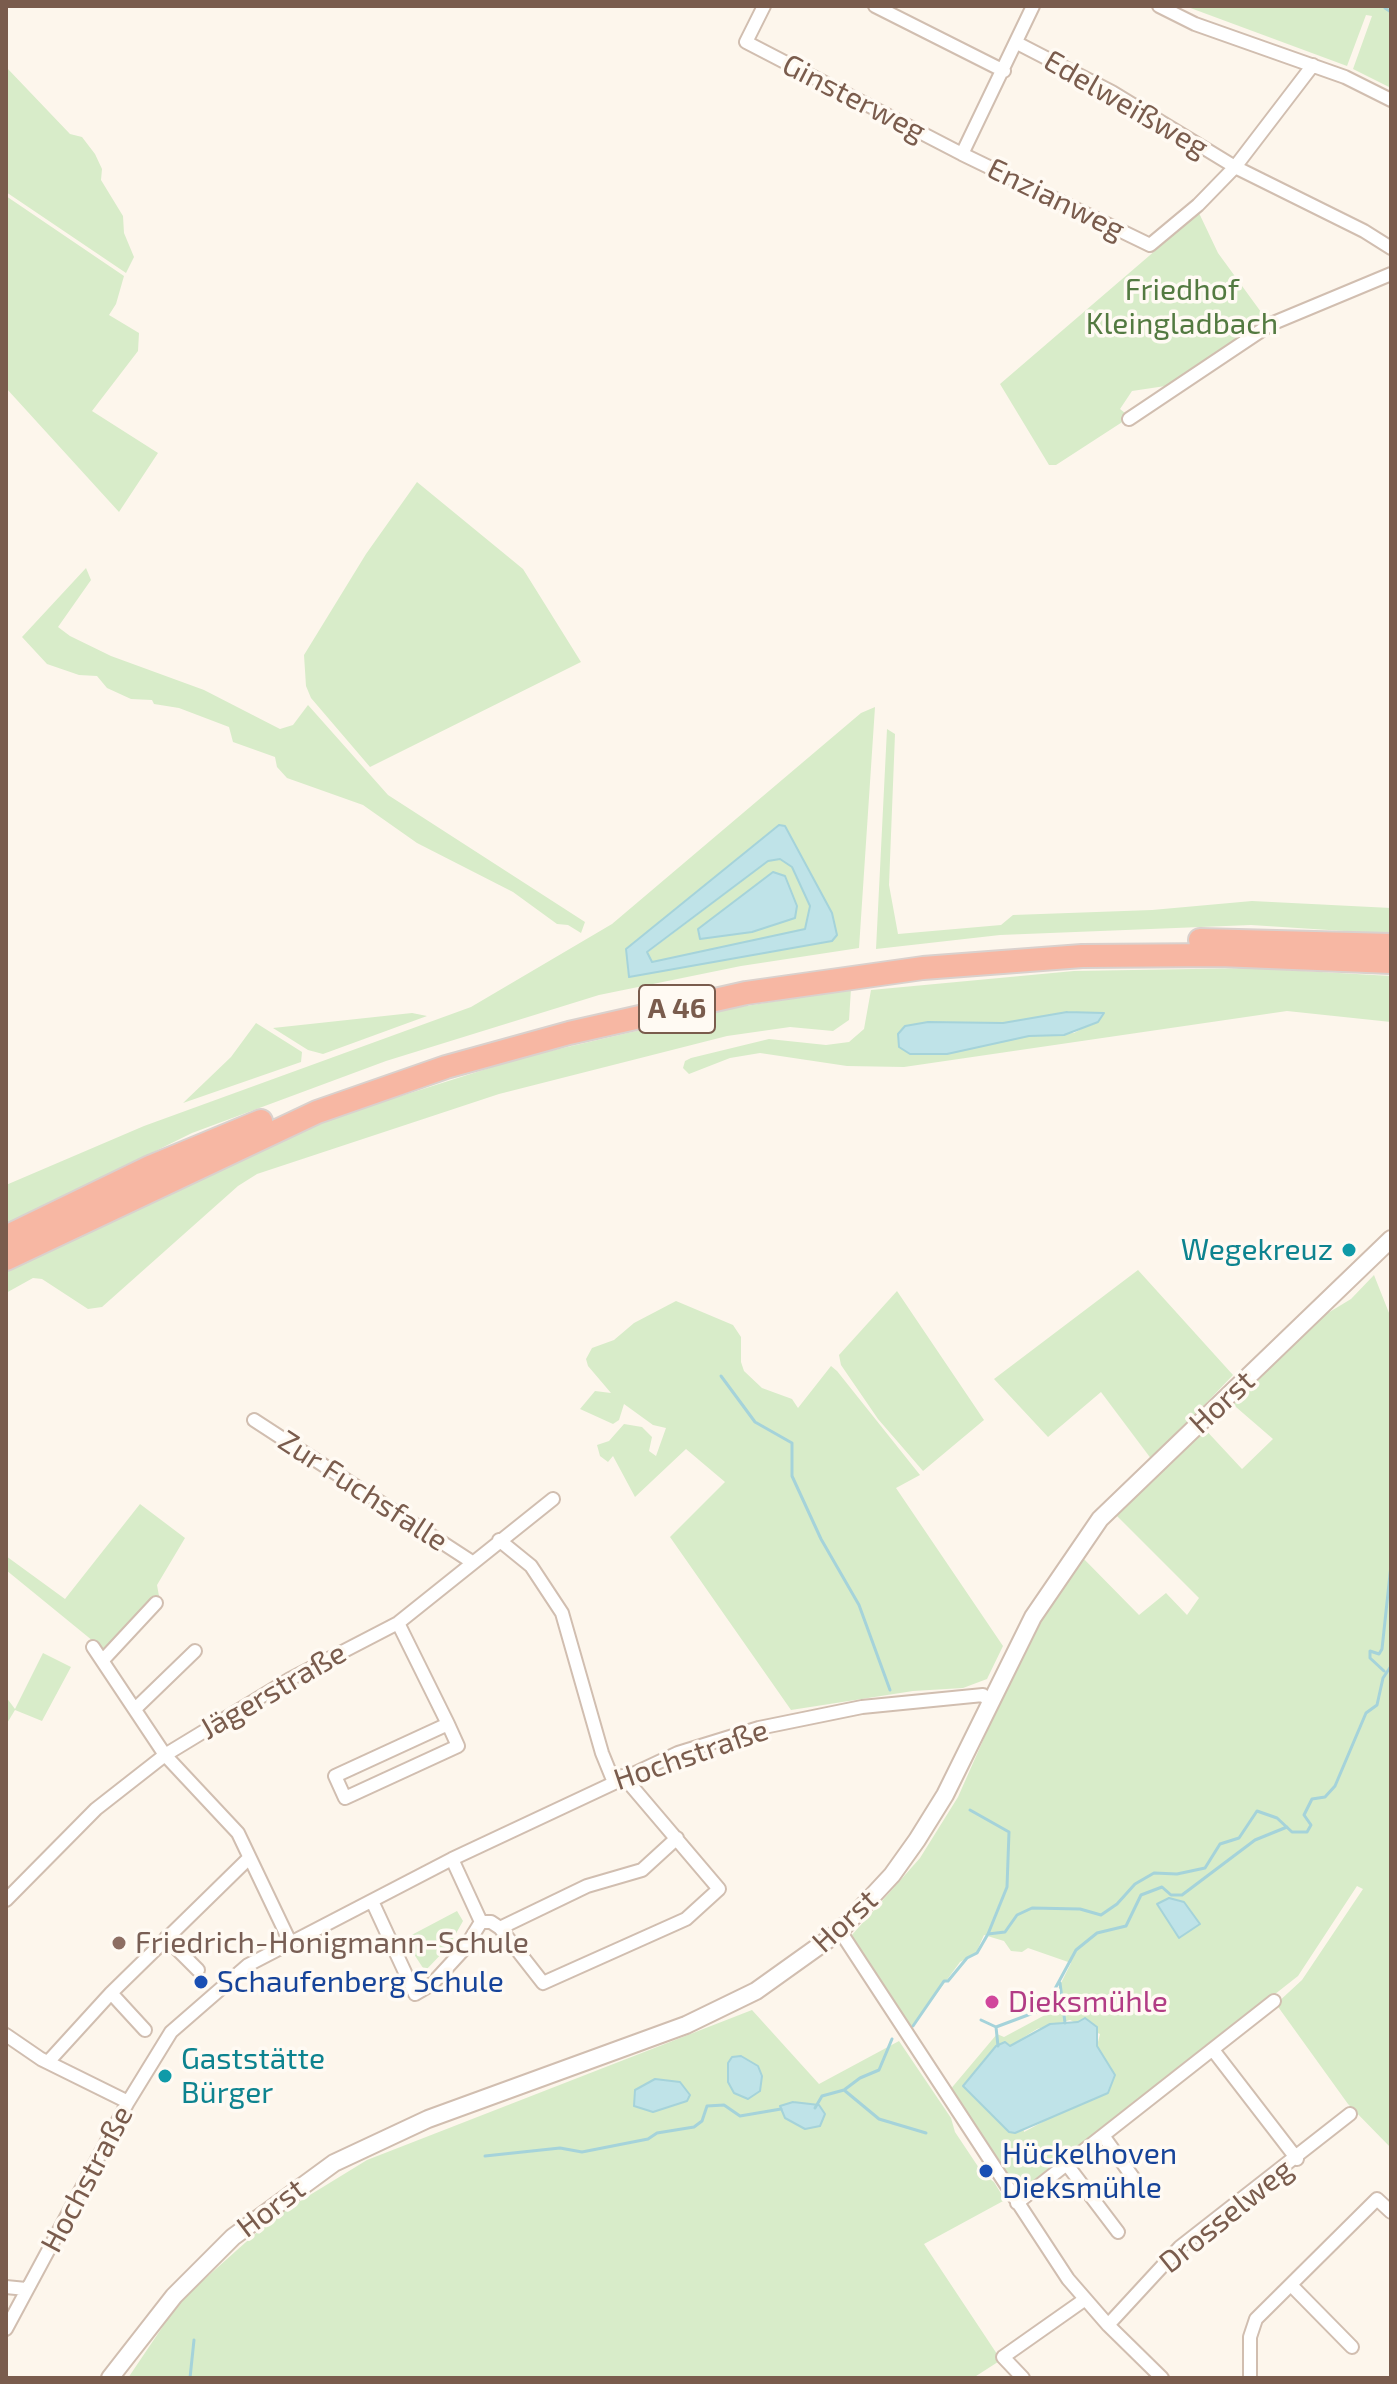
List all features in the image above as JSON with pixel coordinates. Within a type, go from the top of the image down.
[{"type":"highway","name":"A 46","points":[[6,1237],[150,1167],[297,1106],[393,1072],[524,1029],[764,978],[948,952],[1120,942],[1252,940],[1391,945]]},
{"type":"highway","name":"A 46","points":[[6,1259],[240,1146],[331,1107],[446,1067],[554,1037],[746,993],[923,968],[1082,956],[1250,956],[1391,962]]},
{"type":"street","name":"Ginsterweg","points":[[764,6],[746,42],[962,154]]},
{"type":"street","points":[[875,6],[1004,71]]},
{"type":"street","points":[[962,154],[1033,6]]},
{"type":"street","points":[[1159,6],[1195,24],[1313,65],[1391,100]]},
{"type":"street","name":"Edelweißweg","points":[[1017,43],[1112,92],[1235,167],[1364,231],[1391,248]]},
{"type":"street","points":[[1235,167],[1313,65]]},
{"type":"street","name":"Enzianweg","points":[[962,154],[1150,245],[1198,205],[1235,167]]},
{"type":"street","points":[[1129,419],[1271,324],[1391,274]]},
{"type":"street","name":"Horst","points":[[110,2378],[174,2296],[233,2237],[334,2163],[428,2119],[686,2025],[756,1991],[840,1931],[892,1875],[917,1840],[945,1795],[1033,1617],[1100,1519],[1391,1239]]},
{"type":"street","name":"Zur Fuchsfalle","points":[[254,1420],[472,1562]]},
{"type":"street","name":"Jägerstraße","points":[[6,1900],[96,1809],[165,1755],[290,1679],[398,1623],[553,1499]]},
{"type":"street","points":[[481,1922],[491,1922],[500,1928],[543,1983],[686,1919],[719,1889],[677,1838],[618,1778],[602,1753],[562,1613],[531,1566],[499,1540]]},
{"type":"street","points":[[103,1660],[156,1603]]},
{"type":"street","points":[[398,1623],[448,1724],[458,1746],[345,1798],[335,1776],[448,1724]]},
{"type":"street","points":[[93,1647],[165,1755],[238,1833],[291,1944]]},
{"type":"street","points":[[135,1709],[195,1651]]},
{"type":"street","name":"Hochstraße","points":[[6,2329],[128,2102],[171,2032],[189,2012],[248,1965],[452,1859],[618,1778],[719,1738],[862,1707],[983,1695],[990,1702]]},
{"type":"street","points":[[500,1928],[587,1886],[642,1870],[677,1838]]},
{"type":"street","points":[[48,2062],[111,1993],[249,1858]]},
{"type":"street","points":[[452,1859],[481,1922]]},
{"type":"street","points":[[372,1901],[415,1994],[432,1984],[465,1948],[481,1922]]},
{"type":"street","points":[[840,1931],[1084,2300],[1162,2378]]},
{"type":"street","points":[[166,1938],[198,1970]]},
{"type":"street","points":[[111,1993],[145,2030]]},
{"type":"street","points":[[1017,2203],[1068,2166],[1274,2001]]},
{"type":"street","points":[[6,2035],[48,2062],[128,2102]]},
{"type":"street","points":[[1213,2050],[1297,2159]]},
{"type":"street","name":"Drosselweg","points":[[1108,2325],[1180,2247],[1297,2159],[1350,2114]]},
{"type":"street","points":[[1104,2137],[1137,2183]]},
{"type":"street","points":[[1068,2166],[1118,2232]]},
{"type":"street","points":[[1250,2378],[1250,2337],[1256,2319],[1377,2199],[1391,2212]]},
{"type":"street","points":[[1291,2285],[1352,2347]]},
{"type":"street","points":[[6,2287],[26,2289]]},
{"type":"street","points":[[1023,2378],[1003,2357],[1084,2300]]},
{"type":"green space","points":[[1185,6],[1391,6],[1391,88],[1353,69],[1372,16],[1366,15],[1347,66]]},
{"type":"green space","points":[[7,68],[70,134],[82,137],[95,154],[102,169],[101,180],[123,216],[124,233],[134,257],[126,273],[6,192]]},
{"type":"green space","points":[[6,196],[124,276],[116,304],[109,315],[139,333],[138,351],[92,411],[158,453],[119,512],[6,388]]},
{"type":"green space","name":"Friedhof Kleingladbach","points":[[1199,213],[1218,253],[1261,312],[1264,323],[1172,385],[1132,391],[1120,409],[1130,417],[1056,465],[1049,465],[1000,384]]},
{"type":"green space","points":[[417,482],[523,569],[581,662],[370,767],[311,698],[306,686],[304,655],[366,554]]},
{"type":"green space","points":[[86,568],[91,580],[58,627],[70,636],[111,656],[204,690],[280,729],[293,725],[308,705],[388,795],[585,922],[581,933],[568,925],[557,924],[513,892],[417,843],[363,805],[287,778],[277,767],[275,757],[233,742],[229,727],[179,708],[154,704],[152,700],[131,699],[107,688],[97,676],[79,675],[47,664],[22,637]]},
{"type":"green space","points":[[875,707],[859,948],[741,966],[599,995],[386,1061],[192,1133],[6,1225],[6,1185],[144,1126],[471,1007],[612,924],[861,713]],"holes":[[[779,825],[832,941],[628,973],[626,949]]]},
{"type":"green space","points":[[887,729],[895,734],[889,885],[898,934],[1001,925],[1013,915],[1152,910],[1252,901],[1391,908],[1391,934],[1251,925],[1000,935],[876,949]]},
{"type":"green space","points":[[780,859],[792,867],[811,907],[805,929],[652,962],[647,953],[768,861]]},
{"type":"green space","points":[[1252,968],[1391,976],[1391,1022],[1287,1011],[904,1067],[847,1066],[760,1053],[730,1058],[689,1074],[683,1068],[685,1061],[691,1058],[769,1039],[826,1045],[849,1042],[864,1029],[871,990],[1074,971]],"holes":[[[1067,1012],[1099,1012],[1085,1027],[1074,1033],[1029,1036],[947,1054],[910,1054],[905,1026],[928,1022],[1003,1023]]]},
{"type":"green space","points":[[851,989],[849,1020],[833,1031],[790,1027],[727,1036],[499,1094],[257,1174],[238,1186],[102,1307],[88,1309],[42,1279],[33,1278],[6,1293],[6,1264],[255,1147],[341,1115],[524,1057],[740,1007]]},
{"type":"green space","points":[[412,1013],[427,1016],[323,1054],[308,1050],[273,1028]]},
{"type":"green space","points":[[256,1023],[302,1052],[301,1062],[183,1103],[231,1057]]},
{"type":"green space","points":[[1138,1270],[1233,1375],[1152,1460],[1101,1392],[1048,1437],[994,1379]]},
{"type":"green space","points":[[1374,1275],[1391,1318],[1391,2148],[1348,2104],[1276,2004],[1302,1980],[1363,1889],[1357,1886],[1298,1976],[1021,2194],[949,2091],[997,2034],[1004,2037],[1045,2015],[1071,1963],[1028,1948],[1022,1952],[1011,1951],[1004,1941],[984,1935],[976,1953],[960,1962],[910,2030],[851,1936],[920,1858],[958,1797],[1038,1616],[1079,1554],[1139,1615],[1166,1593],[1187,1615],[1199,1598],[1113,1512],[1202,1426],[1242,1469],[1273,1439],[1229,1401],[1288,1351],[1318,1319],[1351,1299]],"holes":[[[1070,2020],[1100,2034],[1097,2046],[1048,2119],[1024,2132],[1005,2042],[1010,2046],[1037,2029]]]},
{"type":"green space","points":[[897,1291],[984,1420],[923,1471],[878,1419],[841,1365],[839,1355]]},
{"type":"green space","points":[[676,1301],[733,1325],[741,1337],[744,1371],[762,1388],[792,1399],[798,1408],[831,1366],[837,1371],[920,1475],[896,1488],[1003,1646],[987,1679],[963,1688],[913,1691],[791,1710],[670,1537],[725,1482],[686,1449],[635,1497],[613,1456],[608,1462],[600,1456],[597,1445],[609,1441],[624,1424],[642,1427],[652,1437],[649,1451],[656,1456],[666,1428],[653,1425],[624,1404],[619,1420],[613,1424],[580,1409],[595,1391],[611,1393],[588,1366],[586,1359],[592,1348],[614,1340],[634,1323]]},
{"type":"green space","points":[[140,1504],[185,1538],[157,1585],[159,1596],[104,1650],[6,1570],[6,1556],[65,1599]]},
{"type":"green space","points":[[43,1653],[71,1667],[42,1721],[15,1710],[6,1725],[6,1697],[15,1709]]},
{"type":"green space","points":[[457,1911],[463,1921],[449,1946],[425,1971],[404,1939]]},
{"type":"green space","points":[[752,2010],[819,2084],[899,2041],[951,2118],[955,2132],[983,2174],[994,2182],[1005,2200],[924,2244],[1001,2360],[973,2378],[128,2378],[180,2301],[274,2217],[367,2160]]},
{"type":"water","points":[[779,825],[785,826],[832,913],[837,935],[832,941],[629,977],[626,949]],"holes":[[[780,859],[792,867],[810,906],[805,929],[652,962],[647,952],[768,861]]]},
{"type":"water","points":[[773,872],[785,876],[797,906],[795,918],[752,932],[700,939],[698,929]]},
{"type":"water","points":[[1067,1012],[1104,1013],[1098,1022],[1064,1035],[1029,1036],[947,1054],[910,1054],[899,1047],[898,1034],[905,1026],[928,1022],[1003,1023]]},
{"type":"water","points":[[1169,1898],[1184,1902],[1200,1924],[1179,1938],[1157,1904]]},
{"type":"water","points":[[1085,2018],[1097,2027],[1097,2046],[1115,2075],[1108,2093],[1015,2133],[1009,2132],[963,2086],[996,2046],[1005,2042],[1010,2046],[1050,2024],[1078,2022]]},
{"type":"water","points":[[741,2056],[758,2066],[762,2076],[760,2091],[748,2099],[734,2093],[728,2082],[728,2063],[732,2057]]},
{"type":"water","points":[[655,2079],[680,2082],[690,2095],[687,2101],[653,2112],[634,2106],[635,2090]]},
{"type":"water","points":[[793,2102],[819,2105],[825,2114],[820,2126],[805,2129],[785,2118],[780,2106]]},
{"type":"waterway","points":[[1385,8],[1391,12]]},
{"type":"waterway","points":[[721,1376],[755,1422],[792,1443],[792,1476],[821,1539],[859,1605],[890,1690]]},
{"type":"waterway","points":[[1384,1671],[1370,1658],[1370,1651],[1379,1654],[1382,1649],[1391,1565]]},
{"type":"waterway","points":[[913,2026],[944,1981],[948,1981],[967,1958],[977,1953],[988,1934],[1005,1932],[1017,1915],[1032,1908],[1080,1909],[1101,1915],[1117,1904],[1135,1884],[1154,1873],[1177,1874],[1205,1868],[1220,1844],[1239,1838],[1257,1811],[1277,1818],[1292,1832],[1307,1832],[1311,1825],[1304,1815],[1312,1799],[1325,1797],[1335,1786],[1366,1713],[1377,1705],[1383,1678],[1391,1666]]},
{"type":"waterway","points":[[970,1810],[1009,1832],[1007,1887],[988,1934]]},
{"type":"waterway","points":[[981,2020],[996,2027],[1044,2009],[1076,1950],[1097,1933],[1126,1926],[1141,1895],[1162,1887],[1171,1895],[1182,1895],[1255,1840],[1287,1827]]},
{"type":"waterway","points":[[1060,1983],[1065,2023]]},
{"type":"waterway","points":[[996,2027],[998,2046]]},
{"type":"waterway","points":[[815,2108],[822,2096],[844,2090],[860,2078],[879,2070],[892,2039]]},
{"type":"waterway","points":[[844,2090],[879,2119],[926,2133]]},
{"type":"waterway","points":[[485,2156],[560,2148],[582,2152],[648,2139],[657,2133],[694,2127],[702,2121],[707,2106],[724,2105],[740,2116],[781,2109]]},
{"type":"waterway","points":[[190,2378],[194,2340]]},
{"type":"place","name":"Wegekreuz","points":[[1349,1250]]},
{"type":"place","name":"Friedrich-Honigmann-Schule","points":[[119,1943]]},
{"type":"place","name":"Schaufenberg Schule","points":[[201,1982]]},
{"type":"place","name":"Dieksmühle","points":[[992,2002]]},
{"type":"place","name":"Gaststätte Bürger","points":[[165,2076]]},
{"type":"place","name":"Hückelhoven Dieksmühle","points":[[986,2171]]}]
